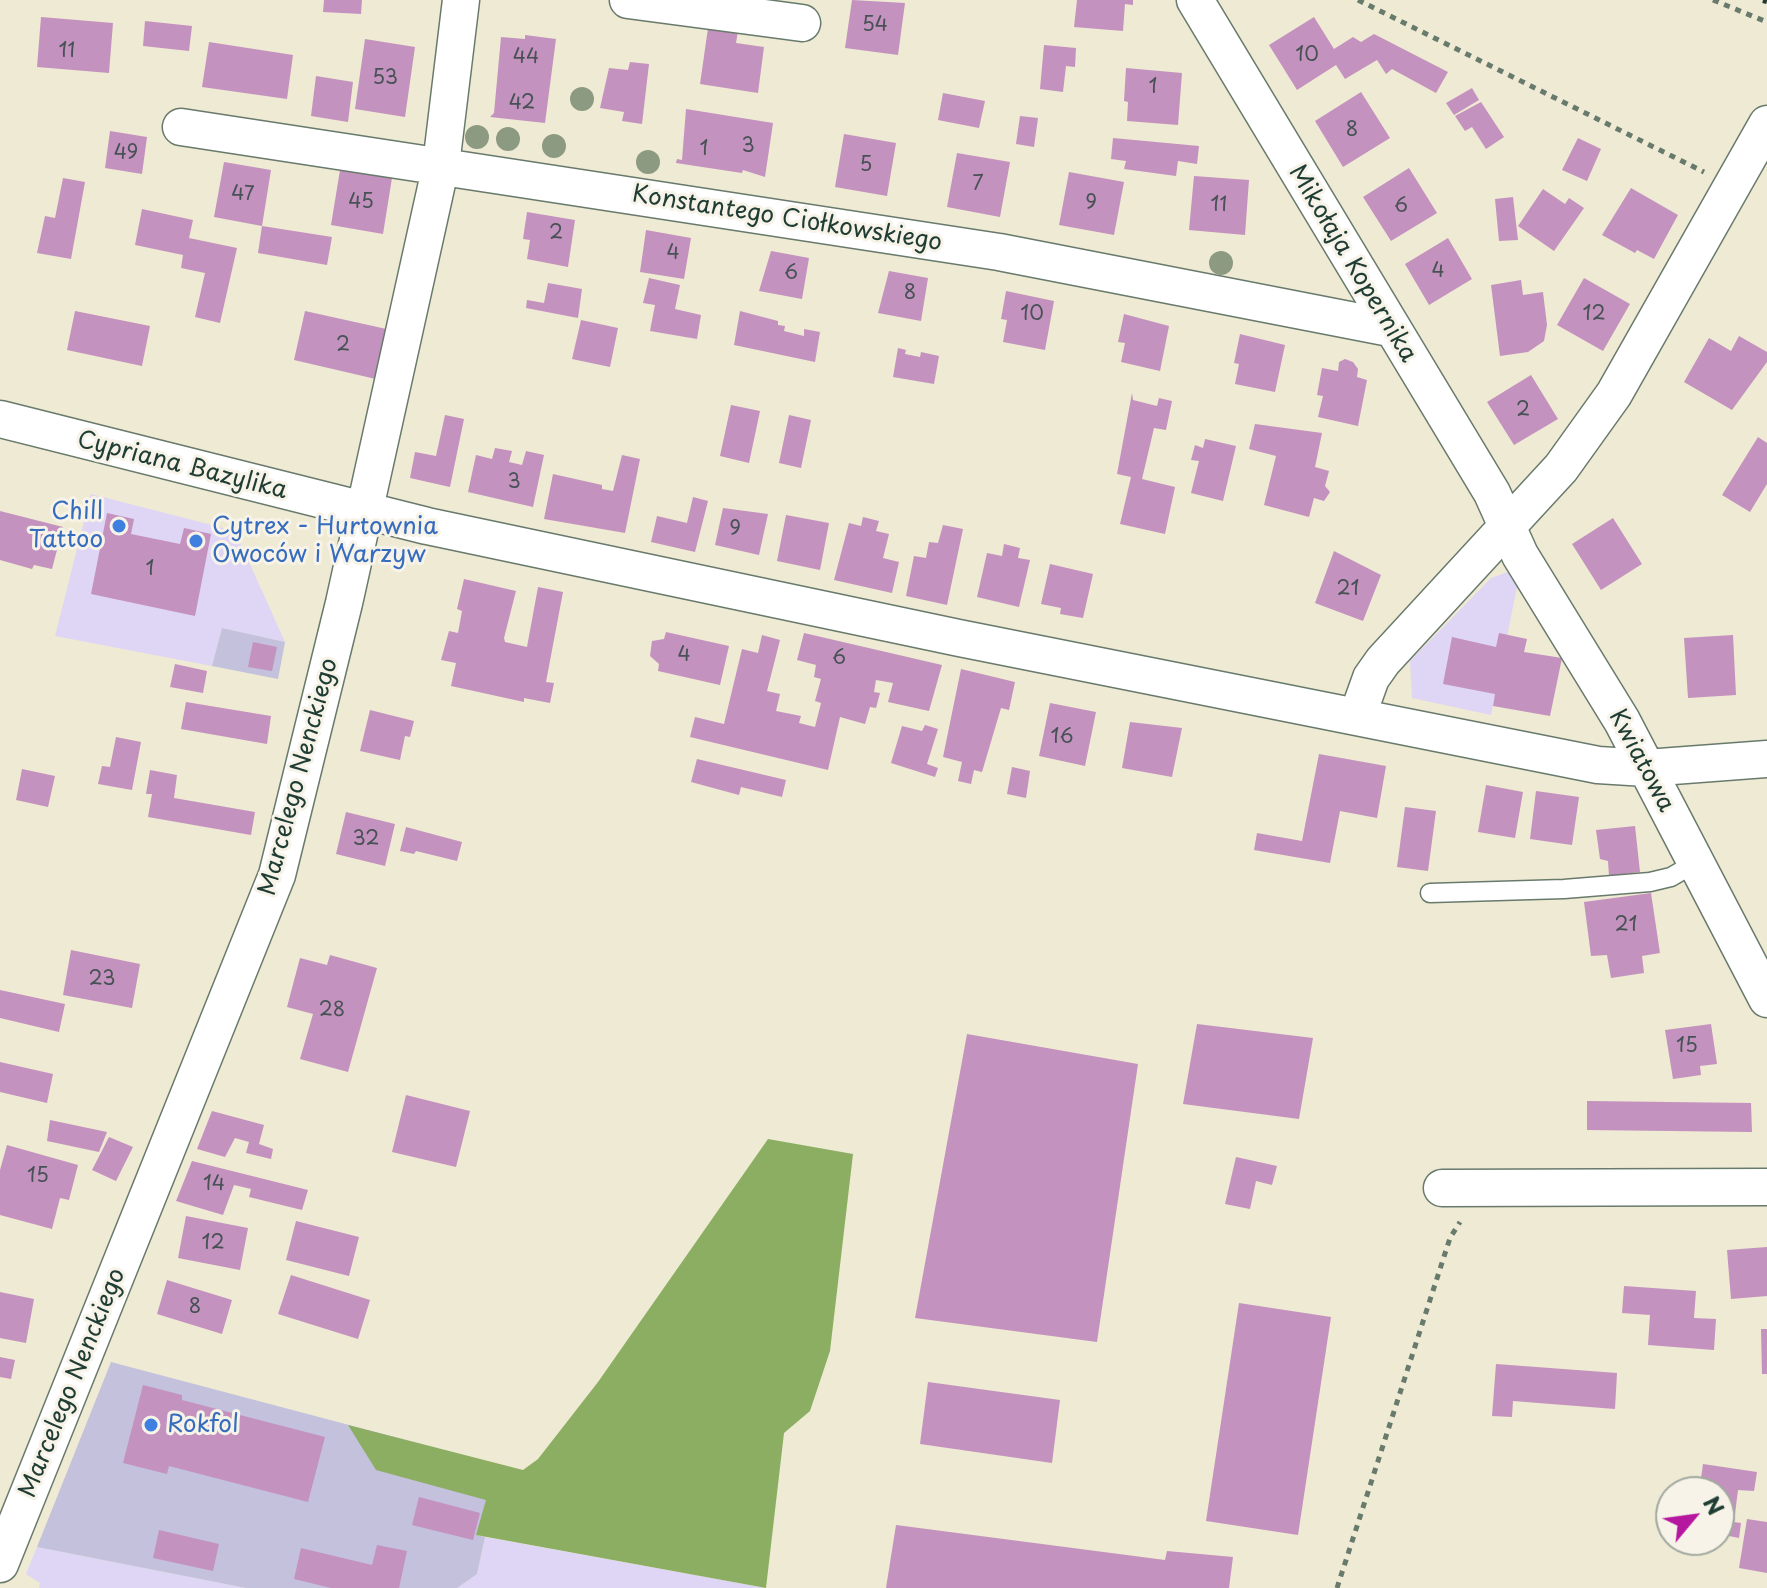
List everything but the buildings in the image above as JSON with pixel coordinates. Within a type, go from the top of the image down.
[{"type":"street","name":"Marcelego Nenckiego","points":[[0,1564],[277,875],[365,512],[441,165],[461,0]]},
{"type":"street","points":[[628,0],[802,23]]},
{"type":"street","name":"Mikołaja Kopernika","points":[[1195,0],[1492,493],[1506,529]]},
{"type":"street","points":[[1357,717],[1371,678],[1383,661],[1561,468],[1614,394],[1767,124]]},
{"type":"street","name":"Konstantego Ciołkowskiego","points":[[181,127],[999,252],[1390,328]]},
{"type":"street","name":"Cypriana Bazylika","points":[[0,419],[365,512],[959,638],[1598,765],[1646,768],[1767,759]]},
{"type":"street","name":"Kwiatowa","points":[[1506,529],[1622,721],[1767,999]]},
{"type":"street","points":[[1442,1188],[1767,1187]]},
{"type":"lane","points":[[1430,893],[1564,889],[1650,882],[1671,877],[1695,863]]},
{"type":"path","points":[[1358,0],[1732,186]]},
{"type":"path","points":[[1713,0],[1767,22]]},
{"type":"path","points":[[1337,1588],[1450,1238],[1484,1187]]},
{"type":"shaded area","points":[[91,494],[235,531],[285,642],[222,628],[212,666],[55,636]]},
{"type":"shaded area","points":[[1511,571],[1518,582],[1491,715],[1412,698],[1410,661],[1491,578]]},
{"type":"shaded area","points":[[222,628],[285,642],[278,679],[212,666]]},
{"type":"shaded area","points":[[111,1362],[523,1471],[477,1535],[485,1537],[477,1574],[457,1588],[246,1588],[37,1547]]},
{"type":"shaded area","points":[[485,1537],[766,1588],[457,1588],[477,1574]]},
{"type":"shaded area","points":[[37,1547],[246,1588],[39,1588],[40,1583],[26,1574]]},
{"type":"green space","points":[[768,1139],[853,1154],[830,1351],[810,1411],[784,1433],[766,1588],[476,1535],[486,1500],[376,1470],[348,1425],[523,1470],[538,1459],[598,1382]]},
{"type":"railway","points":[[1763,0],[1767,1]]},
{"type":"place","name":"Chill Tattoo","points":[[119,526]]},
{"type":"place","name":"Cytrex - Hurtownia Owoców i Warzyw","points":[[196,541]]},
{"type":"place","name":"Rokfol","points":[[151,1425]]}]
